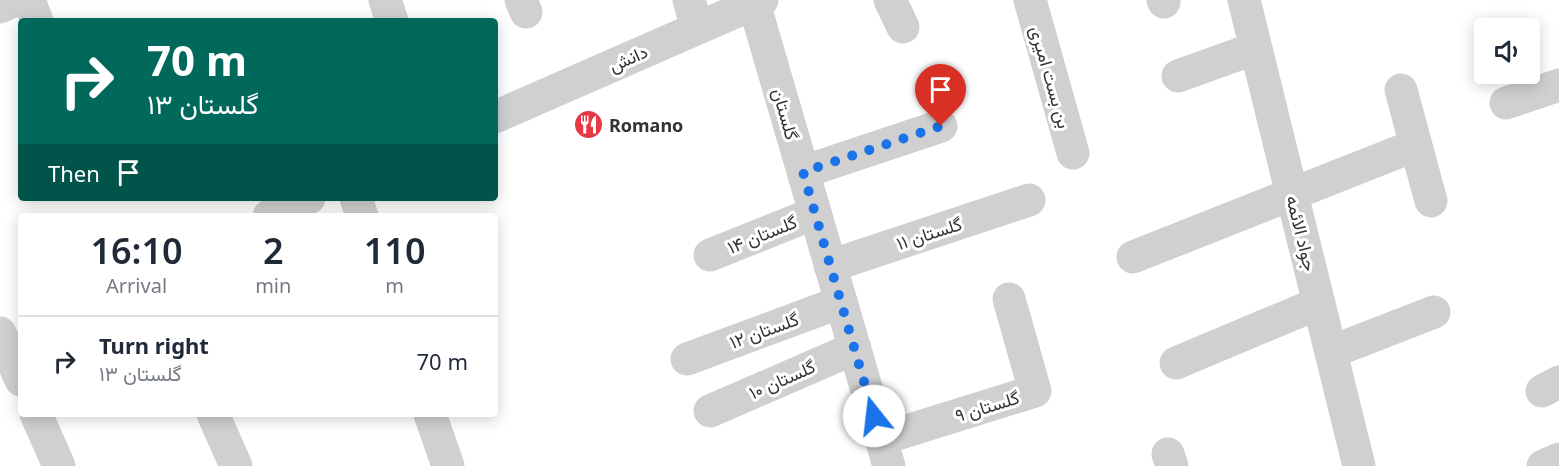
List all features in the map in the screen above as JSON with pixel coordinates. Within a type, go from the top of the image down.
[{"type":"street","points":[[0,7],[15,0]]},
{"type":"street","points":[[29,0],[36,18]]},
{"type":"street","points":[[385,0],[391,18]]},
{"type":"street","name":"بن بست امیری","points":[[1030,0],[1073,153]]},
{"type":"street","name":"جواد الائمه","points":[[1244,0],[1331,352],[1354,464]]},
{"type":"street","name":"دانش","points":[[498,115],[693,14],[756,1]]},
{"type":"street","name":"گلستان","points":[[756,1],[885,453]]},
{"type":"street","points":[[1178,76],[1256,48]]},
{"type":"street","points":[[1506,103],[1559,85]]},
{"type":"street","points":[[1401,90],[1431,201]]},
{"type":"street","points":[[803,172],[941,126]]},
{"type":"street","points":[[1133,257],[1416,145]]},
{"type":"street","name":"گلستان ۱۱","points":[[830,266],[1029,200]]},
{"type":"street","points":[[275,213],[302,201]]},
{"type":"street","name":"گلستان ۱۴","points":[[710,255],[815,213]]},
{"type":"street","name":"گلستان ۹","points":[[885,453],[1035,391],[1009,299]]},
{"type":"street","name":"گلستان ۱۲","points":[[687,359],[841,302]]},
{"type":"street","points":[[1176,363],[1319,303]]},
{"type":"street","points":[[1331,352],[1434,312]]},
{"type":"street","points":[[18,326],[0,333],[18,373]]},
{"type":"street","name":"گلستان ۱۰","points":[[710,411],[855,348]]},
{"type":"street","points":[[37,417],[59,466]]},
{"type":"street","points":[[214,417],[237,466]]},
{"type":"street","points":[[431,417],[448,466]]},
{"type":"street","points":[[1543,466],[1559,459]]},
{"type":"place","name":"Romano","points":[[588,125]]},
{"type":"route","points":[[874,416],[803,172],[941,126]]}]
